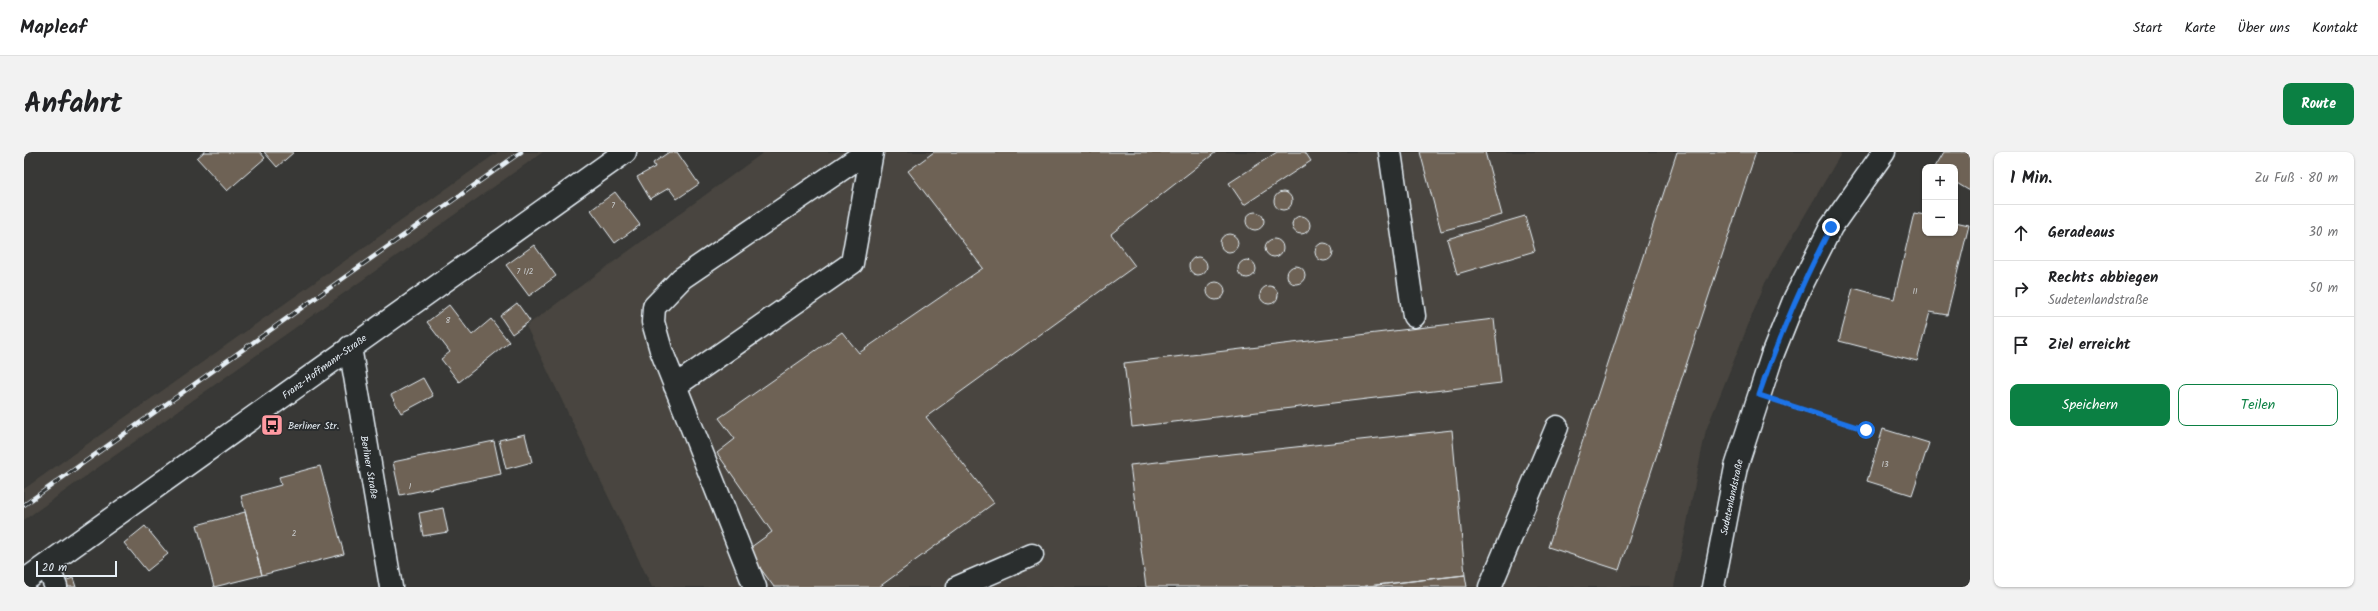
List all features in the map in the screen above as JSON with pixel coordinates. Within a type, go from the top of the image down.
[{"type":"street","name":"Franz-Hoffmann-Straße","points":[[24,581],[625,152]]},
{"type":"street","points":[[755,587],[661,350],[653,322],[654,308],[682,278],[867,152]]},
{"type":"street","points":[[675,386],[852,263],[872,152]]},
{"type":"street","points":[[1390,152],[1414,316]]},
{"type":"street","name":"Sudetenlandstraße","points":[[1713,587],[1736,467],[1773,353],[1795,298],[1831,227],[1884,152]]},
{"type":"street","name":"Berliner Straße","points":[[350,347],[391,587]]},
{"type":"street","points":[[1490,587],[1557,427]]},
{"type":"street","points":[[958,587],[1032,555]]},
{"type":"street","points":[[48,564],[56,587]]},
{"type":"path","points":[[1759,395],[1866,430]]},
{"type":"shaded area","points":[[498,152],[543,152],[24,520],[24,489]]},
{"type":"shaded area","points":[[764,152],[1842,152],[1765,283],[1706,430],[1674,587],[652,587],[526,326]]},
{"type":"building","points":[[204,152],[260,152],[265,158],[227,191],[197,158]]},
{"type":"building","points":[[264,152],[294,152],[277,167]]},
{"type":"building","points":[[669,152],[677,152],[699,184],[677,199],[669,188],[650,199],[637,177],[655,167],[653,163]]},
{"type":"building","points":[[934,152],[1216,152],[1111,234],[1135,266],[926,417],[994,503],[879,587],[774,587],[747,550],[772,532],[717,453],[735,439],[719,418],[842,332],[859,353],[983,268],[908,171]]},
{"type":"building","points":[[1277,152],[1305,152],[1311,161],[1244,205],[1229,183]]},
{"type":"building","points":[[1420,152],[1485,152],[1502,215],[1441,231]]},
{"type":"building","points":[[1677,152],[1756,152],[1619,570],[1548,547]]},
{"type":"building","points":[[1944,152],[1970,152],[1970,191],[1958,184],[1958,164],[1937,164]]},
{"type":"building","points":[[615,192],[640,225],[615,243],[591,210]]},
{"type":"building","points":[[1283,192],[1289,195],[1292,201],[1289,207],[1283,210],[1277,207],[1274,201],[1277,195]]},
{"type":"building","points":[[1255,212],[1261,215],[1264,221],[1261,227],[1255,230],[1249,227],[1246,221],[1249,215]]},
{"type":"building","points":[[1914,213],[1922,214],[1922,236],[1958,236],[1958,223],[1969,225],[1947,315],[1930,312],[1917,361],[1839,341],[1853,288],[1894,299]]},
{"type":"building","points":[[1301,216],[1307,219],[1310,225],[1307,231],[1301,234],[1295,231],[1292,225],[1295,219]]},
{"type":"building","points":[[1525,216],[1535,251],[1457,274],[1447,239]]},
{"type":"building","points":[[1229,234],[1235,237],[1238,243],[1235,249],[1229,252],[1223,249],[1220,243],[1223,237]]},
{"type":"building","points":[[1274,239],[1280,242],[1283,248],[1280,254],[1274,257],[1268,254],[1265,248],[1268,242]]},
{"type":"building","points":[[1324,243],[1330,246],[1333,252],[1330,258],[1324,261],[1318,258],[1315,252],[1318,246]]},
{"type":"building","points":[[534,245],[556,276],[529,296],[506,265]]},
{"type":"building","points":[[1198,257],[1204,260],[1207,266],[1204,272],[1198,275],[1192,272],[1189,266],[1192,260]]},
{"type":"building","points":[[1247,260],[1253,263],[1256,269],[1253,275],[1247,278],[1241,275],[1238,269],[1241,263]]},
{"type":"building","points":[[1296,266],[1302,269],[1305,275],[1302,281],[1296,284],[1290,281],[1287,275],[1290,269]]},
{"type":"building","points":[[1216,282],[1222,285],[1225,291],[1222,297],[1216,300],[1210,297],[1207,291],[1210,285]]},
{"type":"building","points":[[1269,286],[1275,289],[1278,295],[1275,301],[1269,304],[1263,301],[1260,295],[1263,289]]},
{"type":"building","points":[[517,303],[530,321],[512,334],[500,316]]},
{"type":"building","points":[[449,305],[472,335],[491,319],[509,342],[459,382],[441,359],[450,352],[427,322]]},
{"type":"building","points":[[1494,319],[1501,383],[1132,427],[1124,363]]},
{"type":"building","points":[[423,378],[433,396],[401,413],[391,395]]},
{"type":"building","points":[[1883,429],[1929,443],[1912,495],[1867,481]]},
{"type":"building","points":[[1452,430],[1465,575],[1359,587],[1146,587],[1130,465]]},
{"type":"building","points":[[525,434],[532,462],[506,469],[499,440]]},
{"type":"building","points":[[494,441],[501,474],[400,495],[393,462]]},
{"type":"building","points":[[320,466],[344,554],[262,575],[241,496],[281,485],[279,477]]},
{"type":"building","points":[[443,508],[448,532],[423,536],[419,513]]},
{"type":"building","points":[[245,512],[262,575],[214,587],[197,525]]},
{"type":"building","points":[[145,526],[168,554],[147,571],[124,543]]},
{"type":"building","points":[[1465,575],[1467,587],[1359,587]]},
{"type":"building","points":[[73,578],[76,587],[66,587],[64,581]]},
{"type":"railway","points":[[24,505],[521,152]]},
{"type":"place","name":"Berliner Str.","points":[[272,425]]},
{"type":"route","points":[[1831,227],[1795,298],[1773,353],[1759,395],[1866,430]]}]
